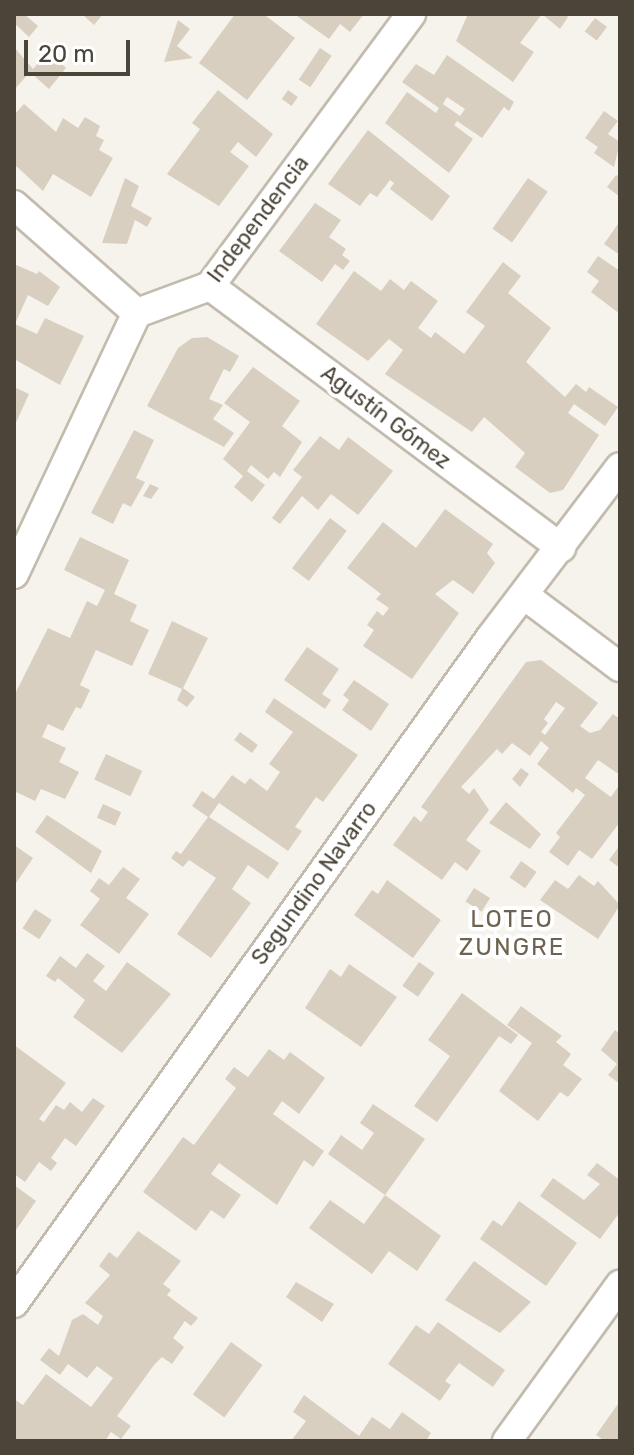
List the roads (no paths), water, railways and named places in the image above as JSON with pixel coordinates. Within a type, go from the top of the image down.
[{"type":"street","name":"Independencia","points":[[137,313],[210,286],[411,14]]},
{"type":"street","points":[[14,205],[137,313],[14,574]]},
{"type":"street","name":"Agustín Gómez","points":[[210,286],[561,548]]},
{"type":"street","name":"Segundino Navarro","points":[[14,1303],[524,595],[620,467]]},
{"type":"street","points":[[524,595],[620,667]]},
{"type":"street","points":[[507,1441],[620,1285]]},
{"type":"district","name":"LOTEO ZUNGRE","points":[[512,934]]}]
